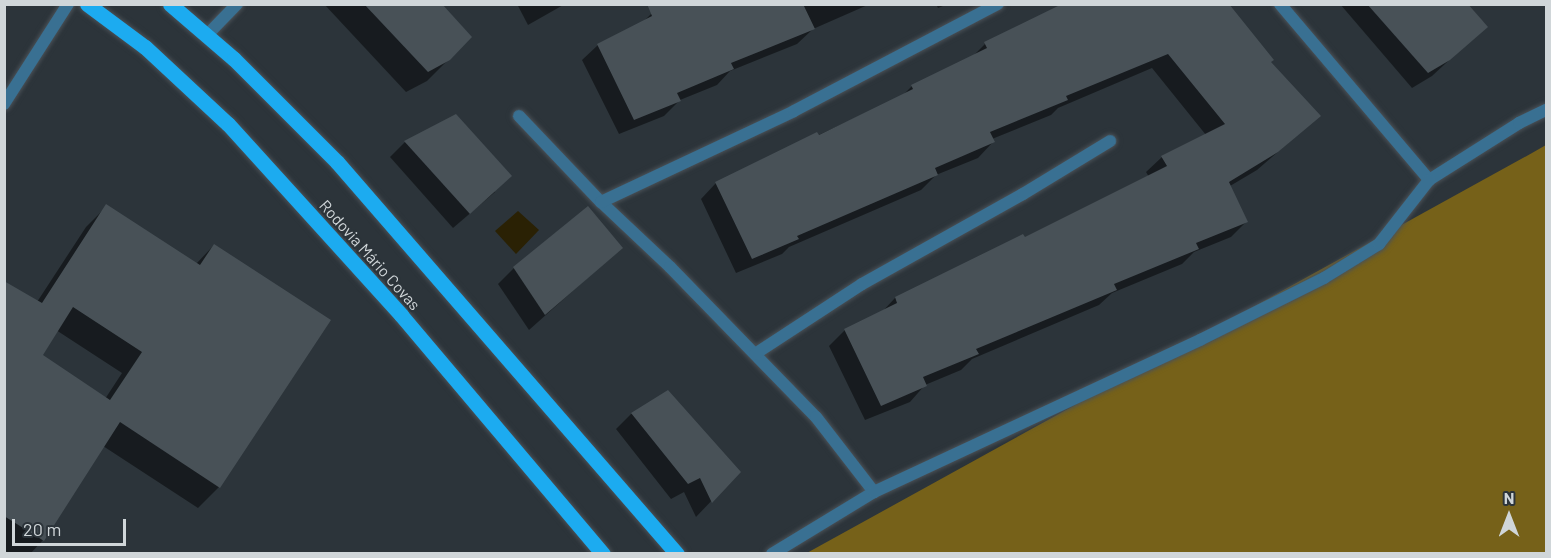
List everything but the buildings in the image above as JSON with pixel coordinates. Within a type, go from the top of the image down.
[{"type":"main road","name":"Rodovia Mário Covas","points":[[87,4],[145,47],[228,124],[401,315],[603,554]]},
{"type":"main road","points":[[170,4],[234,59],[337,162],[677,554]]},
{"type":"street","points":[[4,104],[68,4]]},
{"type":"street","points":[[207,35],[237,4]]},
{"type":"street","points":[[601,202],[794,111],[998,4]]},
{"type":"street","points":[[1280,4],[1429,180]]},
{"type":"street","points":[[772,554],[874,492],[1200,340],[1324,278],[1379,244],[1429,180],[1519,123],[1546,110]]},
{"type":"street","points":[[519,116],[601,202],[816,417],[874,492]]},
{"type":"street","points":[[755,354],[862,284],[1023,194],[1110,141]]},
{"type":"shaded area","points":[[1546,145],[1546,553],[805,554],[1532,153]]},
{"type":"shaded area","points":[[518,211],[539,230],[516,254],[495,231]]}]
